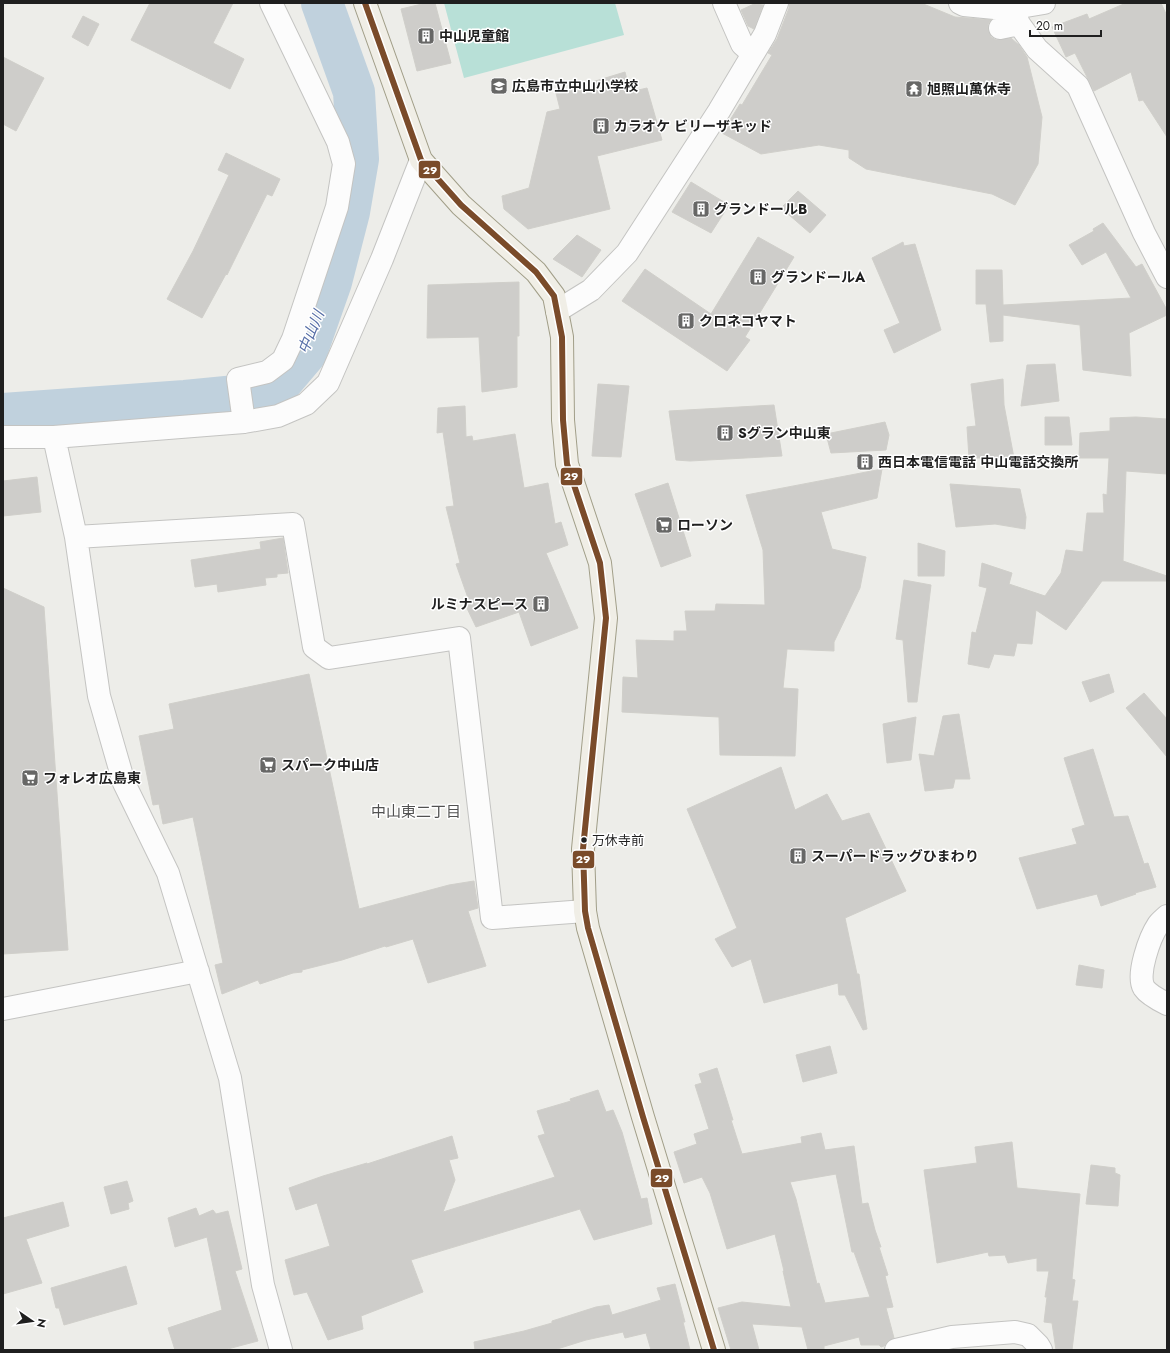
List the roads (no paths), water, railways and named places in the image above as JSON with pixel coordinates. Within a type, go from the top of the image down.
[{"type":"main road","points":[[365,3],[421,160],[461,205],[536,272],[554,296],[562,337],[563,420],[567,464],[600,562],[606,618],[583,849],[585,911],[588,928],[643,1117],[714,1350]]},
{"type":"street","points":[[244,418],[238,379],[267,372],[283,360],[293,339],[336,207],[344,164],[338,142],[271,3]]},
{"type":"street","points":[[724,3],[742,44],[753,54]]},
{"type":"street","points":[[557,311],[591,290],[627,253],[720,111],[765,34],[777,3]]},
{"type":"street","points":[[960,3],[964,5],[998,8],[1011,16],[1037,49],[1078,86],[1144,233],[1167,277]]},
{"type":"street","points":[[1011,16],[1044,3]]},
{"type":"street","points":[[3,437],[54,437],[278,416],[306,404],[328,383],[382,259],[421,160]]},
{"type":"street","points":[[54,437],[76,537],[99,696],[124,784],[168,873],[230,1078],[263,1285],[281,1350]]},
{"type":"street","points":[[76,537],[293,524],[314,647],[329,658],[458,638],[492,918],[585,911]]},
{"type":"street","points":[[1167,916],[1158,925],[1146,953],[1141,974],[1144,988],[1160,1001],[1167,1004]]},
{"type":"street","points":[[3,1009],[198,971]]},
{"type":"street","points":[[896,1350],[952,1337],[1015,1332],[1028,1335],[1041,1350]]},
{"type":"waterway","name":"中山川","points":[[3,414],[185,401],[257,394],[278,386],[306,353],[331,282],[349,212],[358,159],[354,92],[322,3]]},
{"type":"place","name":"中山児童館","points":[[426,36]]},
{"type":"place","name":"広島市立中山小学校","points":[[499,86]]},
{"type":"place","name":"旭照山萬休寺","points":[[914,89]]},
{"type":"place","name":"カラオケ ビリーザキッド","points":[[601,126]]},
{"type":"place","name":"グランドールB","points":[[701,209]]},
{"type":"place","name":"グランドールA","points":[[758,277]]},
{"type":"place","name":"クロネコヤマト","points":[[686,321]]},
{"type":"place","name":"Sグラン中山東","points":[[725,433]]},
{"type":"place","name":"西日本電信電話 中山電話交換所","points":[[865,462]]},
{"type":"place","name":"ローソン","points":[[664,525]]},
{"type":"place","name":"ルミナスピース","points":[[541,604]]},
{"type":"place","name":"スパーク中山店","points":[[268,765]]},
{"type":"place","name":"フォレオ広島東","points":[[30,778]]},
{"type":"place","name":"万休寺前","points":[[584,840]]},
{"type":"place","name":"スーパードラッグひまわり","points":[[798,856]]},
{"type":"district","name":"中山東二丁目","points":[[416,812]]}]
